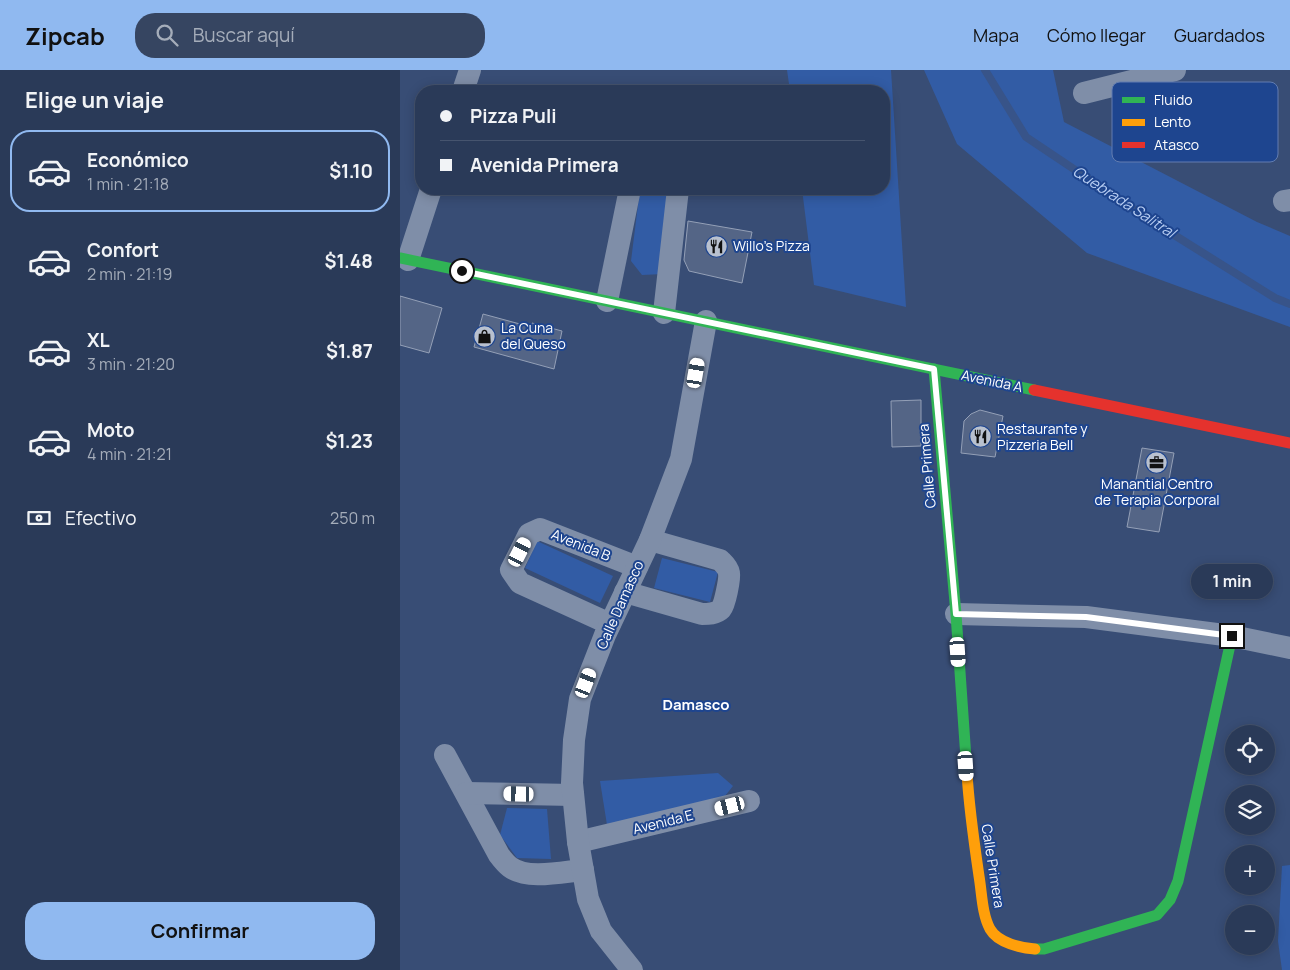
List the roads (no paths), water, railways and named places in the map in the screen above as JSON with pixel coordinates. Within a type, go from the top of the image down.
[{"type":"street","points":[[465,85],[470,70]]},
{"type":"street","points":[[1128,82],[1175,70]]},
{"type":"street","points":[[1084,93],[1112,86]]},
{"type":"street","points":[[404,259],[429,195]]},
{"type":"street","points":[[607,301],[629,195]]},
{"type":"street","points":[[664,313],[677,195]]},
{"type":"street","name":"Avenida A","points":[[404,259],[1290,443]]},
{"type":"street","name":"Calle Damasco","points":[[632,970],[600,930],[588,899],[578,842],[573,795],[574,740],[580,699],[610,624],[650,540],[681,459],[706,321]]},
{"type":"street","name":"Calle Primera","points":[[934,369],[956,614],[969,804],[984,911],[991,931],[1007,943],[1022,948],[1044,948],[1158,915],[1170,900],[1178,881],[1232,636]]},
{"type":"street","name":"Avenida B","points":[[610,624],[520,583],[511,570],[529,534],[540,529],[637,567]]},
{"type":"street","points":[[625,592],[702,614],[712,614],[721,609],[730,574],[720,560],[650,540]]},
{"type":"street","points":[[956,614],[1086,617],[1232,636],[1290,648]]},
{"type":"street","points":[[445,755],[499,855],[508,867],[530,874],[583,870]]},
{"type":"street","points":[[466,793],[573,795]]},
{"type":"street","name":"Avenida E","points":[[578,842],[749,801]]},
{"type":"waterway","name":"Quebrada Salitral","points":[[985,70],[1026,137],[1147,218],[1275,298],[1290,304]]},
{"type":"place","name":"Willo's Pizza","points":[[717,246]]},
{"type":"place","name":"La Cuna del Queso","points":[[485,336]]},
{"type":"place","name":"Restaurante y Pizzeria Bell","points":[[981,437]]},
{"type":"place","name":"Manantial Centro de Terapia Corporal","points":[[1157,462]]},
{"type":"district","name":"Damasco","points":[[696,705]]}]
